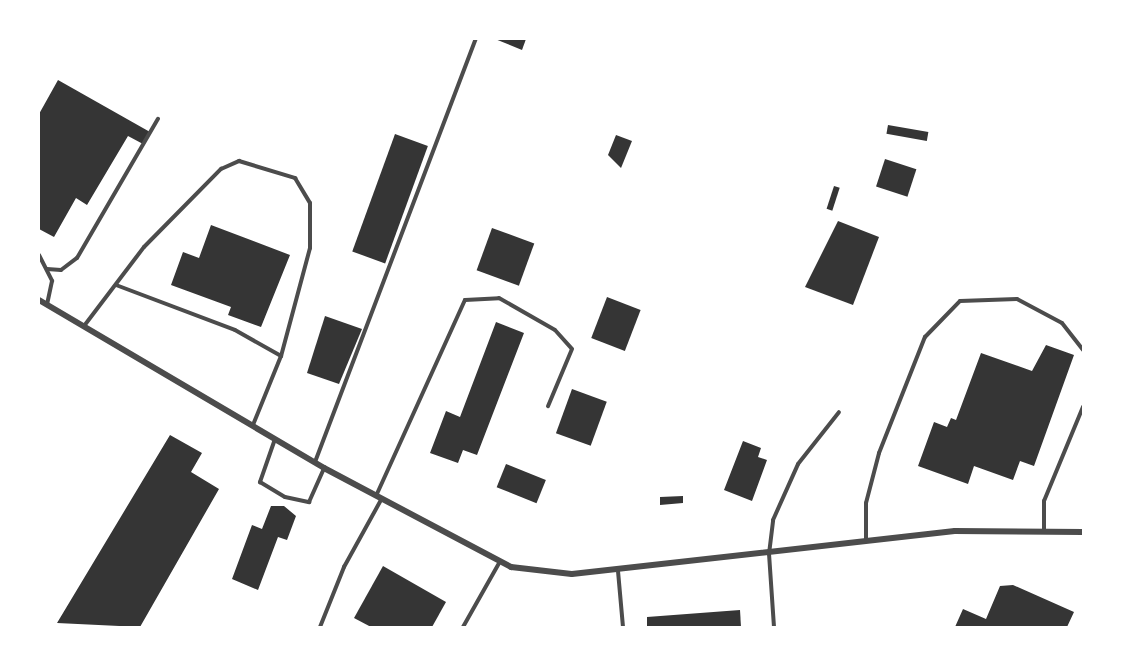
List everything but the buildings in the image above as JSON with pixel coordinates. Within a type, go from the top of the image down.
[{"type":"street","points":[[39,300],[378,498],[500,563],[535,573],[618,571],[955,531],[1083,532]]},
{"type":"lane","points":[[315,463],[476,39]]},
{"type":"lane","points":[[47,269],[61,270],[77,258],[158,119]]},
{"type":"lane","points":[[84,326],[144,247],[221,170],[239,160],[295,178],[310,203],[310,248],[280,356],[253,426]]},
{"type":"lane","points":[[39,255],[52,282],[47,304]]},
{"type":"lane","points":[[116,285],[235,330],[280,356]]},
{"type":"lane","points":[[320,627],[344,567],[378,498],[465,300],[499,298],[555,330],[572,350],[548,406]]},
{"type":"lane","points":[[866,542],[866,503],[879,453],[925,337],[960,301],[1017,299],[1062,323],[1083,350]]},
{"type":"lane","points":[[1044,530],[1044,501],[1083,407]]},
{"type":"lane","points":[[774,627],[769,554],[773,520],[798,464],[839,412]]},
{"type":"lane","points":[[274,439],[260,482],[277,492],[309,502],[324,468]]},
{"type":"lane","points":[[463,627],[500,563]]},
{"type":"lane","points":[[618,571],[622,627]]}]
